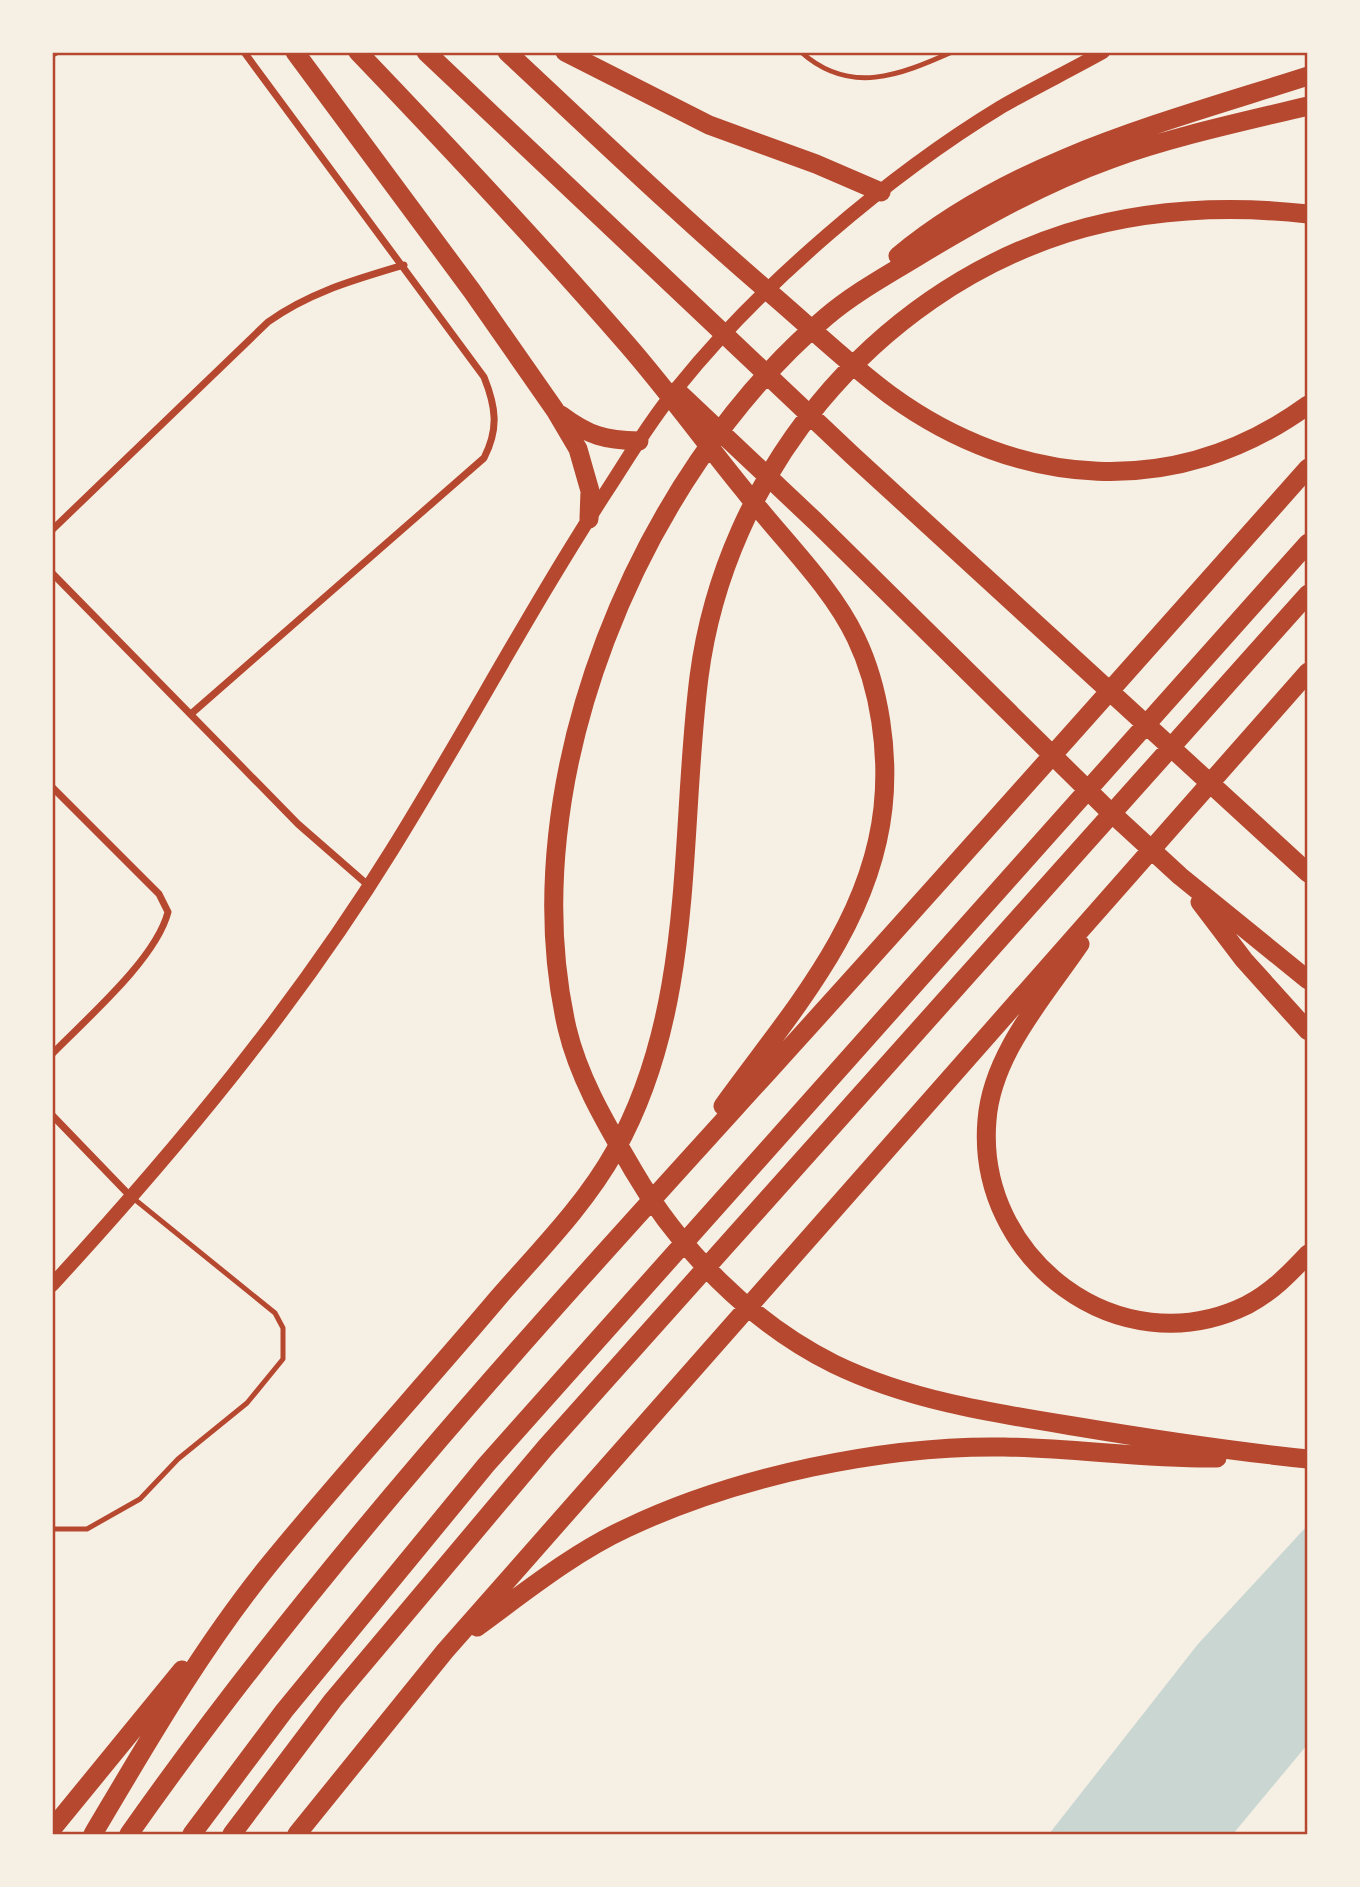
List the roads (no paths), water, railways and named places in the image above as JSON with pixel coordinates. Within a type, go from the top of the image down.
[{"type":"highway","points":[[295,52],[472,291],[555,410],[578,449],[590,491],[589,519]]},
{"type":"highway","points":[[358,52],[467,166],[628,345],[789,548],[835,600],[857,640],[873,687],[885,757],[883,808],[874,858],[849,928],[679,1170]]},
{"type":"highway","points":[[426,52],[852,456],[1057,641],[1307,873]]},
{"type":"highway","points":[[433,52],[450,75]]},
{"type":"highway","points":[[507,52],[722,252],[889,394],[965,440],[1016,460],[1080,472],[1126,472],[1172,466],[1215,455],[1261,436],[1307,405]]},
{"type":"highway","points":[[565,52],[709,125],[861,181],[881,192]]},
{"type":"highway","points":[[1302,1459],[987,1412],[887,1387],[830,1362],[789,1337],[740,1300],[692,1253],[650,1199],[591,1096],[568,1032],[555,942],[554,883],[557,830],[563,791],[587,699],[619,609],[651,542],[731,415],[772,366],[830,313],[944,220],[1008,183],[1069,155],[1307,76]]},
{"type":"highway","points":[[830,313],[900,267],[1023,196],[1148,147],[1307,106]]},
{"type":"highway","points":[[93,1835],[214,1637],[267,1567],[566,1220],[614,1153],[640,1096],[666,1010],[679,934],[699,677],[710,618],[750,504],[780,453],[825,394],[899,324],[957,284],[1020,251],[1081,230],[1188,209],[1252,209],[1307,214]]},
{"type":"highway","points":[[628,345],[815,521],[997,704],[1180,876],[1307,980]]},
{"type":"highway","points":[[555,410],[581,430],[607,440],[639,441]]},
{"type":"highway","points":[[130,1835],[286,1624],[475,1396],[1307,468]]},
{"type":"highway","points":[[192,1835],[284,1711],[486,1465],[1307,543]]},
{"type":"highway","points":[[232,1835],[333,1700],[545,1448],[1307,593]]},
{"type":"highway","points":[[297,1835],[445,1651],[1307,672]]},
{"type":"highway","points":[[1254,823],[1307,859]]},
{"type":"highway","points":[[1130,870],[1019,1031],[999,1076],[987,1118],[986,1154],[993,1191],[1004,1221],[1030,1258],[1060,1287],[1100,1308],[1144,1321],[1177,1322],[1216,1316],[1245,1306],[1281,1283],[1307,1254]]},
{"type":"highway","points":[[1180,876],[1244,960],[1307,1031]]},
{"type":"highway","points":[[445,1651],[585,1551],[628,1527],[703,1499],[857,1458],[1002,1447],[1204,1458],[1302,1459]]},
{"type":"highway","points":[[52,1829],[185,1666],[214,1637]]},
{"type":"main road","points":[[52,1285],[132,1198],[198,1120],[297,993],[369,886],[589,519],[677,388],[725,334],[792,268],[915,165],[1001,107],[1103,52]]},
{"type":"street","points":[[191,714],[484,458],[496,422],[493,401],[484,377],[404,265],[244,52]]},
{"type":"street","points":[[52,530],[268,322],[298,302],[327,288],[404,265]]},
{"type":"street","points":[[52,573],[298,824],[369,886]]},
{"type":"street","points":[[52,786],[159,894],[168,912],[163,932],[136,966],[52,1054]]},
{"type":"street","points":[[52,1115],[132,1198]]},
{"type":"lane","points":[[801,52],[824,68],[864,80],[886,78],[952,52]]},
{"type":"lane","points":[[52,1529],[87,1529],[140,1499],[178,1459],[247,1403],[283,1359],[283,1328],[275,1313],[132,1198]]}]
